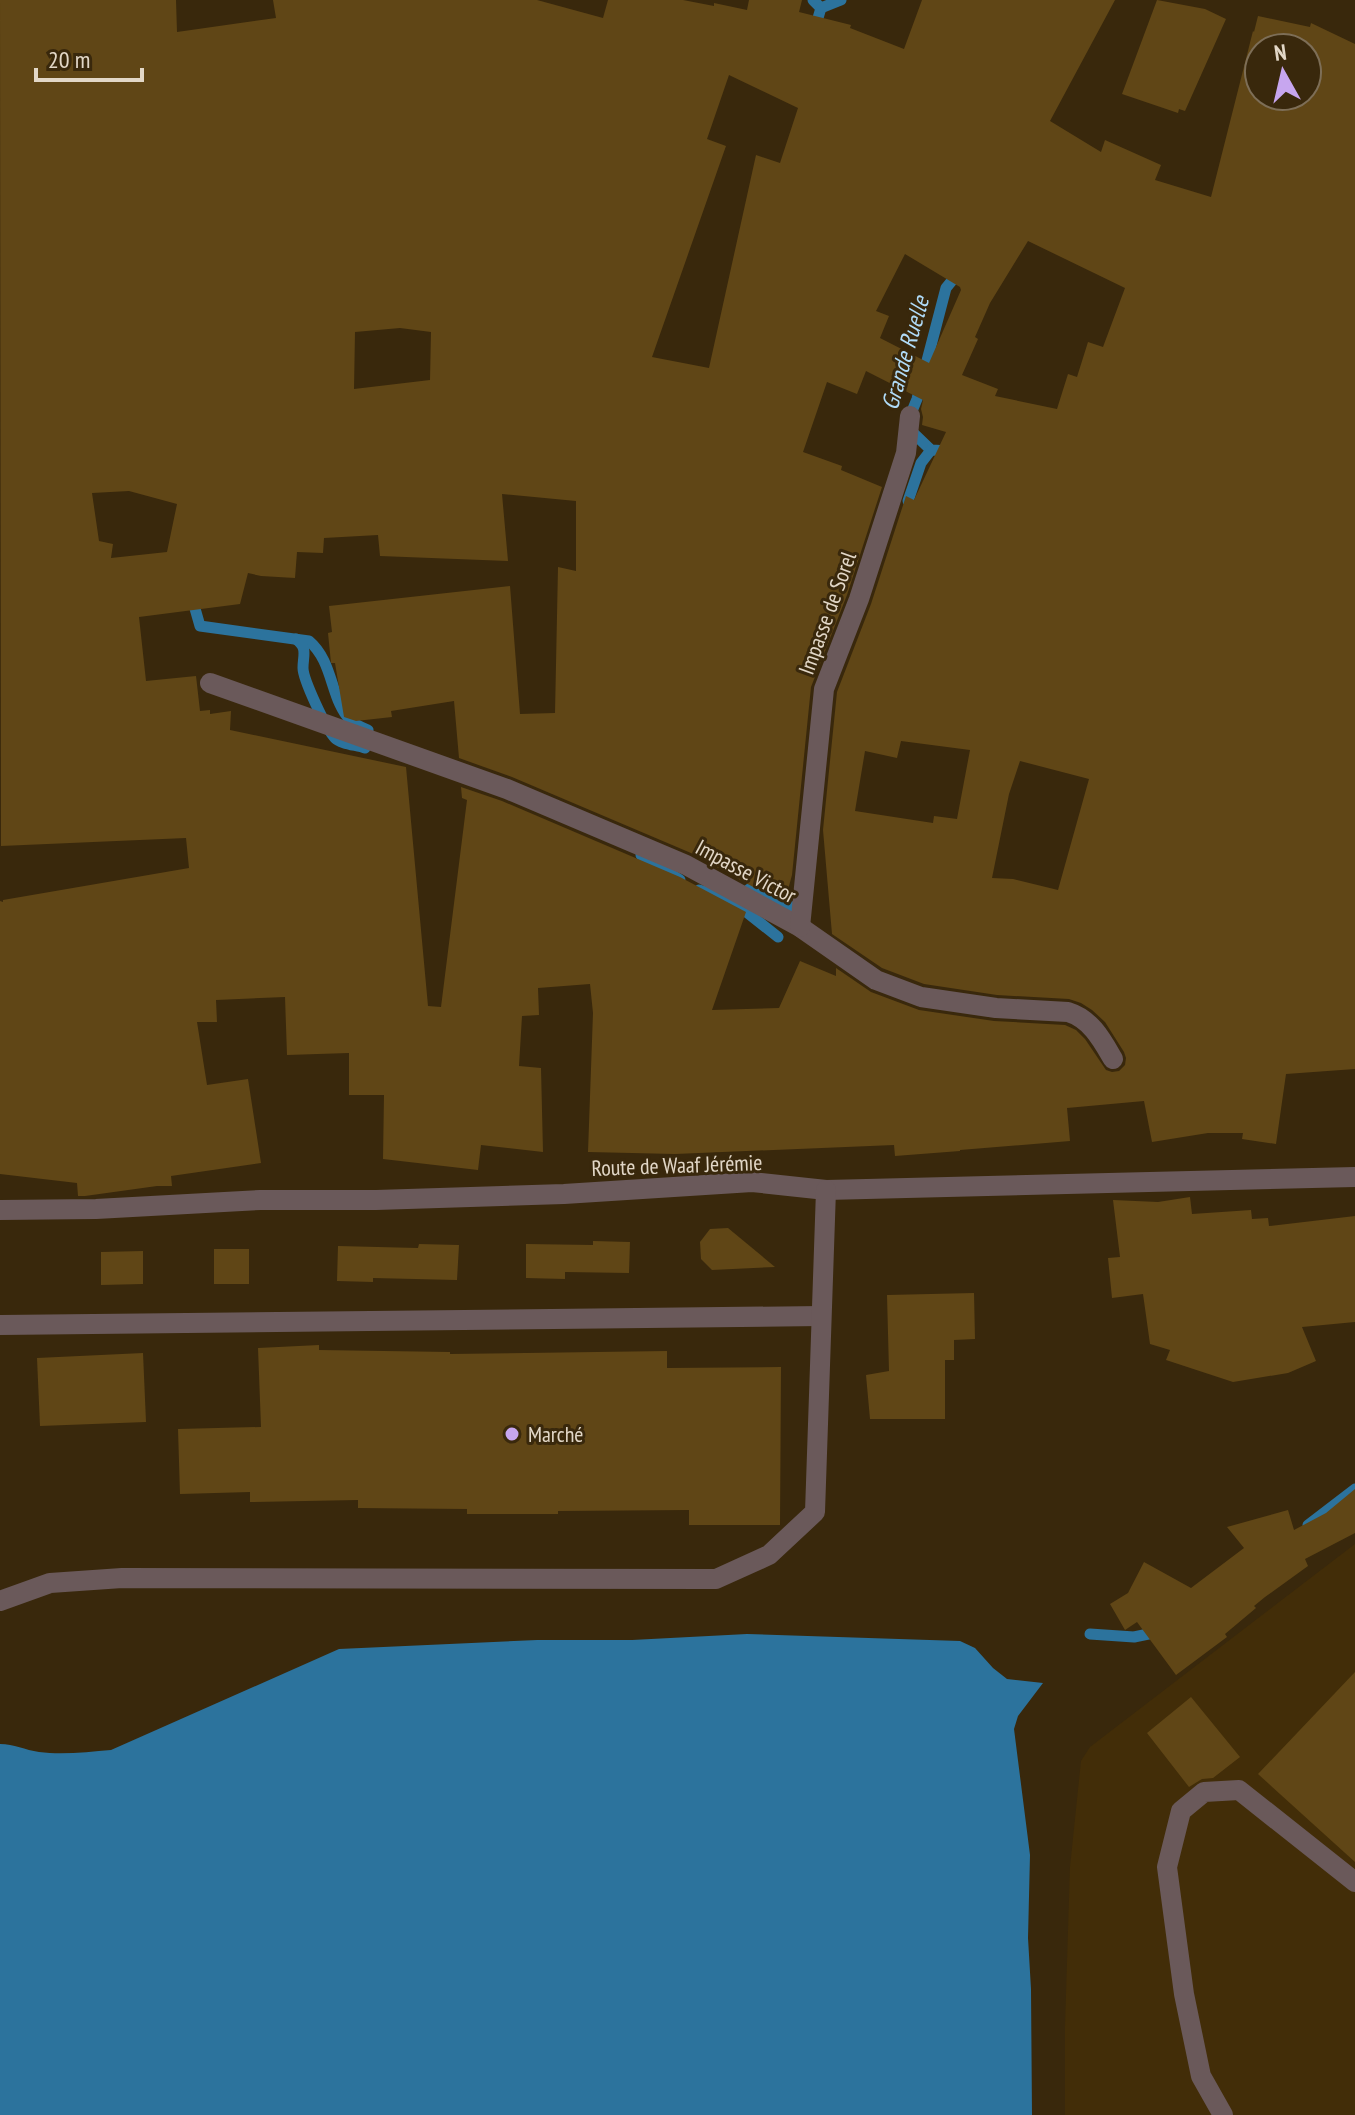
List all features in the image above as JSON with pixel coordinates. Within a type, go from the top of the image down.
[{"type":"street","name":"Impasse de Sorel","points":[[800,927],[824,689],[859,599],[906,453],[910,416]]},
{"type":"street","name":"Impasse Victor","points":[[210,683],[507,789],[686,865],[800,927],[876,980],[921,997],[996,1008],[1068,1012],[1080,1016],[1098,1034],[1113,1059]]},
{"type":"street","name":"Route de Waaf Jérémie","points":[[0,1210],[96,1209],[260,1200],[564,1194],[752,1182],[826,1190],[1355,1177]]},
{"type":"street","points":[[0,1601],[50,1583],[122,1578],[716,1579],[769,1555],[815,1512],[826,1190]]},
{"type":"street","points":[[0,1325],[821,1316]]},
{"type":"street","points":[[1223,2115],[1201,2076],[1184,1994],[1167,1867],[1181,1811],[1204,1792],[1239,1790],[1355,1882]]},
{"type":"shaded area","points":[[1355,1544],[1355,2115],[1065,2115],[1070,1867],[1081,1761],[1090,1747]]},
{"type":"water","points":[[747,1634],[960,1641],[975,1648],[1007,1679],[1043,1683],[1018,1716],[1014,1729],[1030,1855],[1028,1938],[1032,2115],[0,2115],[0,1744],[48,1753],[111,1750],[339,1649]]},
{"type":"building","points":[[0,0],[176,0],[177,32],[276,18],[273,0],[537,0],[603,18],[608,0],[683,0],[747,10],[749,0],[802,0],[799,12],[851,25],[850,28],[904,49],[922,0],[1115,0],[1050,121],[1101,152],[1105,140],[1161,165],[1155,180],[1211,197],[1243,71],[1243,112],[1323,112],[1323,32],[1254,32],[1258,16],[1310,27],[1311,23],[1355,44],[1355,1069],[1286,1074],[1276,1144],[1242,1139],[1243,1133],[1208,1133],[1152,1142],[1144,1101],[1067,1108],[1070,1141],[895,1156],[894,1145],[675,1154],[588,1152],[593,1013],[590,984],[538,988],[539,1015],[522,1016],[519,1066],[541,1068],[543,1152],[481,1145],[478,1170],[383,1159],[384,1095],[349,1095],[349,1053],[287,1055],[285,997],[216,1000],[217,1022],[197,1022],[207,1085],[248,1079],[261,1163],[171,1176],[172,1186],[85,1196],[78,1196],[77,1183],[0,1174],[0,901],[189,868],[186,838],[1,846]],"holes":[[[729,75],[798,108],[780,163],[756,155],[709,368],[652,357],[726,146],[707,139]],[[1028,241],[1125,288],[1103,347],[1088,342],[1077,377],[1068,374],[1057,409],[995,396],[998,389],[962,375],[990,303]],[[905,254],[961,290],[929,363],[880,338],[889,316],[876,311]],[[400,328],[431,332],[430,380],[354,389],[355,332]],[[866,371],[923,400],[922,425],[946,432],[914,500],[906,496],[871,604],[837,692],[823,830],[832,934],[882,968],[924,984],[997,995],[1069,999],[1081,1003],[1105,1022],[1124,1052],[1125,1065],[1119,1071],[1106,1070],[1085,1039],[1065,1025],[994,1021],[919,1010],[871,992],[836,968],[836,976],[800,961],[779,1008],[712,1010],[746,912],[680,877],[502,801],[461,787],[462,798],[467,800],[441,1007],[428,1006],[406,767],[230,730],[231,711],[210,714],[210,710],[200,711],[196,676],[146,681],[139,617],[240,604],[248,573],[295,578],[297,552],[323,553],[324,538],[378,535],[380,556],[508,561],[502,494],[576,501],[576,571],[558,567],[555,713],[520,714],[510,586],[329,606],[331,663],[335,663],[344,717],[356,721],[392,717],[391,711],[454,701],[459,758],[512,777],[691,853],[755,888],[786,897],[792,875],[811,687],[847,595],[882,487],[841,470],[842,466],[803,452],[827,382],[857,394]],[[129,491],[177,504],[167,552],[111,558],[113,544],[99,541],[92,493]],[[901,741],[970,750],[957,819],[934,816],[933,823],[855,811],[865,751],[897,758]],[[1020,761],[1089,779],[1058,890],[1013,879],[992,878],[1009,794]]]},
{"type":"building","points":[[1157,0],[1205,9],[1226,19],[1185,111],[1179,109],[1178,113],[1122,94]]},
{"type":"building","points":[[1190,1197],[1192,1214],[1251,1210],[1252,1219],[1268,1218],[1269,1226],[1355,1216],[1355,1322],[1302,1327],[1316,1361],[1288,1373],[1233,1382],[1166,1360],[1170,1350],[1150,1344],[1143,1294],[1112,1298],[1108,1258],[1120,1257],[1113,1200],[1158,1202]]},
{"type":"building","points":[[728,1228],[775,1267],[712,1270],[701,1259],[700,1242],[710,1229]]},
{"type":"building","points":[[593,1241],[630,1242],[629,1273],[565,1272],[565,1279],[526,1278],[526,1244],[593,1245]]},
{"type":"building","points":[[419,1244],[459,1245],[457,1280],[373,1278],[373,1282],[337,1281],[338,1246],[418,1248]]},
{"type":"building","points":[[214,1249],[249,1249],[249,1284],[214,1284]]},
{"type":"building","points":[[143,1251],[143,1284],[101,1285],[101,1252]]},
{"type":"building","points":[[974,1293],[975,1339],[954,1340],[954,1360],[945,1360],[945,1419],[870,1419],[866,1375],[889,1371],[887,1295]]},
{"type":"building","points":[[319,1345],[319,1350],[450,1354],[667,1351],[667,1368],[781,1367],[780,1525],[689,1525],[689,1510],[467,1514],[467,1509],[358,1508],[358,1500],[250,1502],[250,1492],[180,1494],[178,1429],[261,1427],[258,1348]]},
{"type":"building","points":[[143,1353],[146,1422],[40,1426],[37,1358]]},
{"type":"building","points":[[1355,1489],[1355,1533],[1305,1559],[1308,1566],[1254,1606],[1256,1608],[1225,1634],[1227,1637],[1176,1675],[1137,1622],[1125,1630],[1110,1604],[1128,1593],[1144,1562],[1191,1588],[1244,1548],[1227,1527],[1288,1510],[1294,1530],[1326,1513]]},
{"type":"building","points":[[1355,1672],[1355,1862],[1258,1774]]},
{"type":"building","points":[[1191,1697],[1240,1757],[1213,1778],[1202,1779],[1189,1787],[1147,1733]]},
{"type":"waterway","name":"Grande Ruelle","points":[[813,0],[821,8],[815,28]]},
{"type":"waterway","points":[[821,8],[841,0]]},
{"type":"waterway","name":"Grande Ruelle","points":[[951,451],[931,450],[906,426],[917,399],[946,288],[959,272]]},
{"type":"waterway","points":[[908,501],[921,463],[931,450]]},
{"type":"waterway","points":[[192,598],[200,626],[309,641],[323,659],[344,712],[353,722],[368,730]]},
{"type":"waterway","points":[[296,639],[303,649],[307,682],[331,733],[341,742],[365,748]]},
{"type":"waterway","points":[[641,855],[680,880]]},
{"type":"waterway","points":[[749,889],[792,907]]},
{"type":"waterway","points":[[699,890],[730,899],[778,937]]},
{"type":"waterway","points":[[1308,1525],[1355,1489]]},
{"type":"waterway","points":[[1090,1634],[1134,1637],[1158,1632]]},
{"type":"place","name":"Marché","points":[[512,1434]]}]
